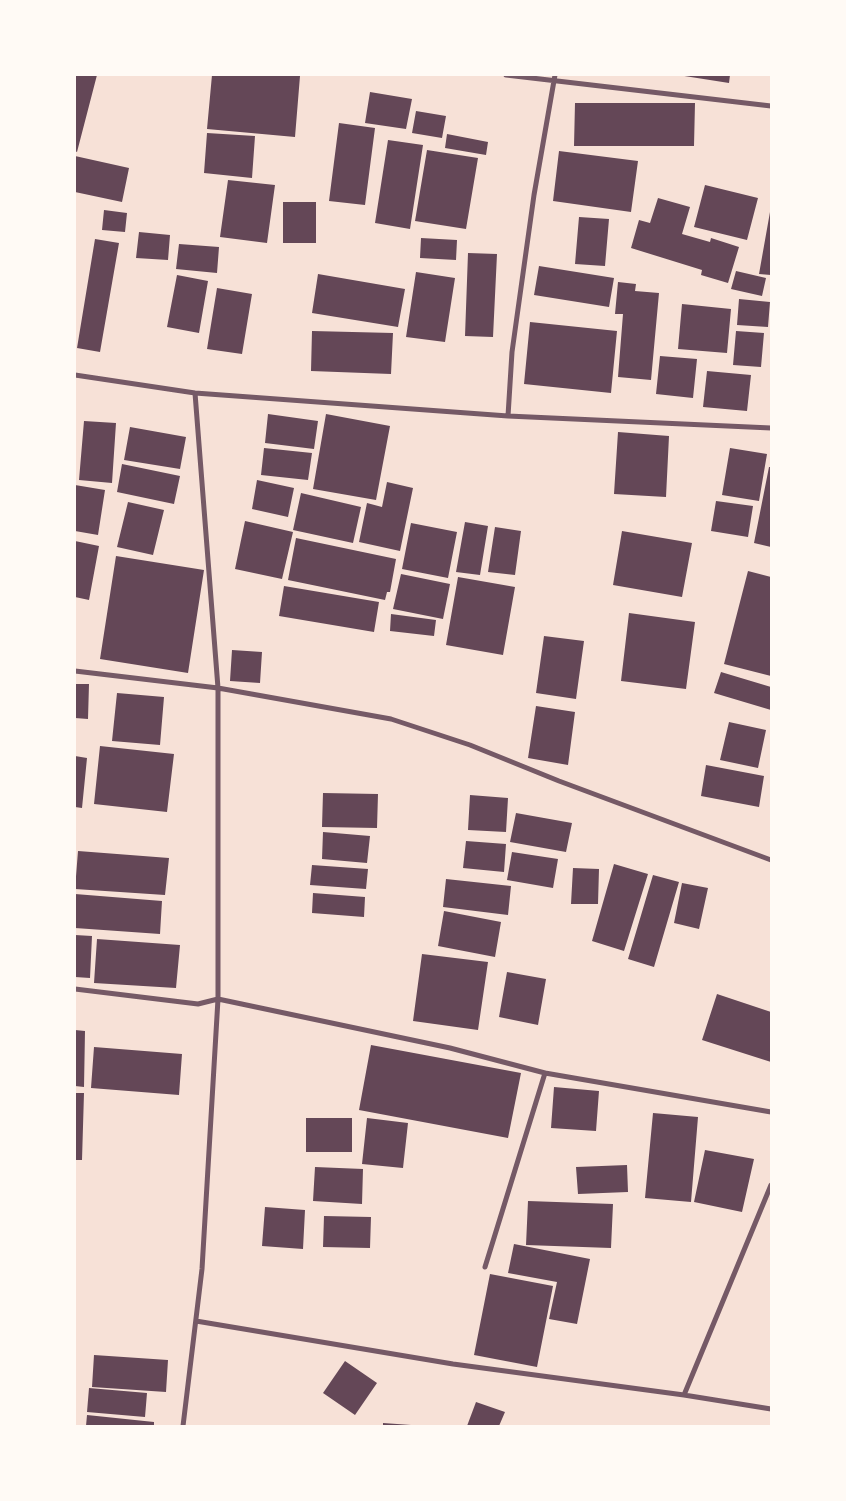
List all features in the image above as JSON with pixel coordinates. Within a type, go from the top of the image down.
[{"type":"street","points":[[506,75],[555,78],[771,106]]},
{"type":"street","points":[[508,416],[512,352],[534,195],[555,78]]},
{"type":"street","points":[[75,375],[195,393],[508,416],[771,428]]},
{"type":"street","points":[[183,1426],[202,1269],[218,1000],[218,688],[195,393]]},
{"type":"street","points":[[75,671],[218,688],[392,720],[470,745],[559,782],[771,860]]},
{"type":"street","points":[[75,989],[198,1004],[218,1000],[450,1048],[545,1073],[771,1112]]},
{"type":"street","points":[[485,1267],[545,1073]]},
{"type":"street","points":[[684,1395],[771,1185]]},
{"type":"street","points":[[196,1321],[453,1364],[684,1395],[771,1409]]},
{"type":"building","points":[[75,75],[97,75],[77,152],[75,151]]},
{"type":"building","points":[[212,75],[300,76],[295,137],[207,129]]},
{"type":"building","points":[[678,75],[730,75],[729,83]]},
{"type":"building","points":[[370,92],[412,99],[406,129],[365,123]]},
{"type":"building","points":[[575,103],[695,103],[694,146],[574,146]]},
{"type":"building","points":[[416,111],[446,116],[442,138],[412,133]]},
{"type":"building","points":[[339,123],[375,128],[365,205],[329,201]]},
{"type":"building","points":[[207,133],[255,136],[252,178],[204,173]]},
{"type":"building","points":[[447,134],[488,142],[486,155],[445,148]]},
{"type":"building","points":[[388,140],[423,145],[410,229],[375,223]]},
{"type":"building","points":[[427,150],[478,158],[466,229],[415,221]]},
{"type":"building","points":[[559,151],[638,161],[631,212],[553,201]]},
{"type":"building","points":[[75,156],[129,168],[122,202],[75,192]]},
{"type":"building","points":[[228,180],[275,185],[267,243],[220,237]]},
{"type":"building","points":[[705,185],[758,198],[747,240],[694,227]]},
{"type":"building","points":[[658,198],[690,207],[682,234],[710,242],[711,238],[739,247],[728,283],[701,275],[702,270],[631,248],[639,220],[650,223]]},
{"type":"building","points":[[283,202],[316,202],[316,243],[283,243]]},
{"type":"building","points":[[104,210],[127,213],[125,232],[102,230]]},
{"type":"building","points":[[771,212],[771,275],[759,274]]},
{"type":"building","points":[[579,217],[609,219],[605,266],[575,264]]},
{"type":"building","points":[[139,232],[170,235],[168,260],[136,258]]},
{"type":"building","points":[[421,238],[457,240],[456,260],[420,258]]},
{"type":"building","points":[[95,239],[119,243],[100,352],[77,348]]},
{"type":"building","points":[[179,244],[219,247],[217,273],[176,269]]},
{"type":"building","points":[[468,253],[497,254],[493,337],[465,336]]},
{"type":"building","points":[[539,266],[614,278],[609,307],[534,295]]},
{"type":"building","points":[[736,271],[766,278],[762,296],[731,289]]},
{"type":"building","points":[[416,272],[455,278],[445,342],[406,337]]},
{"type":"building","points":[[318,274],[405,289],[398,327],[312,313]]},
{"type":"building","points":[[177,275],[208,281],[199,333],[167,327]]},
{"type":"building","points":[[618,282],[636,284],[635,291],[659,293],[651,380],[618,377],[623,314],[615,314]]},
{"type":"building","points":[[217,288],[252,294],[242,354],[207,349]]},
{"type":"building","points":[[739,299],[770,302],[768,327],[737,325]]},
{"type":"building","points":[[682,304],[731,309],[727,353],[678,349]]},
{"type":"building","points":[[530,322],[617,331],[611,393],[524,384]]},
{"type":"building","points":[[312,331],[393,333],[391,374],[311,371]]},
{"type":"building","points":[[736,331],[764,333],[761,367],[733,365]]},
{"type":"building","points":[[660,356],[697,359],[693,398],[656,394]]},
{"type":"building","points":[[707,371],[751,375],[747,411],[703,407]]},
{"type":"building","points":[[268,414],[318,421],[314,449],[265,443]]},
{"type":"building","points":[[326,414],[390,426],[376,500],[313,489]]},
{"type":"building","points":[[84,421],[116,423],[112,483],[79,480]]},
{"type":"building","points":[[130,427],[186,437],[180,469],[124,460]]},
{"type":"building","points":[[618,432],[669,436],[666,497],[614,494]]},
{"type":"building","points":[[264,448],[312,453],[308,480],[261,475]]},
{"type":"building","points":[[730,448],[767,454],[759,501],[722,495]]},
{"type":"building","points":[[122,464],[180,476],[174,504],[117,492]]},
{"type":"building","points":[[769,467],[771,467],[771,547],[754,543]]},
{"type":"building","points":[[257,480],[294,488],[288,517],[252,509]]},
{"type":"building","points":[[387,482],[413,488],[400,551],[359,542],[367,503],[382,507]]},
{"type":"building","points":[[75,485],[105,490],[98,535],[75,531]]},
{"type":"building","points":[[301,493],[361,507],[353,543],[293,530]]},
{"type":"building","points":[[716,501],[753,506],[748,537],[711,531]]},
{"type":"building","points":[[128,502],[164,510],[153,555],[117,547]]},
{"type":"building","points":[[245,521],[293,532],[282,579],[235,569]]},
{"type":"building","points":[[465,522],[488,526],[480,575],[456,572]]},
{"type":"building","points":[[411,523],[457,532],[448,578],[402,569]]},
{"type":"building","points":[[495,527],[521,531],[515,575],[488,572]]},
{"type":"building","points":[[622,531],[692,543],[682,597],[613,585]]},
{"type":"building","points":[[296,538],[396,559],[390,592],[387,592],[385,600],[288,580]]},
{"type":"building","points":[[75,541],[99,546],[89,600],[75,597]]},
{"type":"building","points":[[116,556],[204,570],[188,673],[100,659]]},
{"type":"building","points":[[748,571],[771,577],[771,676],[724,664]]},
{"type":"building","points":[[401,574],[450,584],[443,619],[393,609]]},
{"type":"building","points":[[458,577],[515,587],[503,655],[446,645]]},
{"type":"building","points":[[284,586],[379,602],[374,632],[279,616]]},
{"type":"building","points":[[629,613],[695,622],[686,689],[621,681]]},
{"type":"building","points":[[391,614],[436,620],[434,636],[390,631]]},
{"type":"building","points":[[544,636],[584,641],[576,699],[536,693]]},
{"type":"building","points":[[232,650],[262,652],[260,683],[230,681]]},
{"type":"building","points":[[721,672],[771,687],[771,710],[714,693]]},
{"type":"building","points":[[75,684],[89,684],[88,719],[75,718]]},
{"type":"building","points":[[117,693],[164,697],[160,745],[112,741]]},
{"type":"building","points":[[536,706],[575,712],[568,765],[528,758]]},
{"type":"building","points":[[729,722],[766,730],[758,768],[720,760]]},
{"type":"building","points":[[100,746],[174,754],[167,812],[94,804]]},
{"type":"building","points":[[75,756],[87,758],[82,808],[75,807]]},
{"type":"building","points":[[706,765],[764,776],[759,807],[701,796]]},
{"type":"building","points":[[323,793],[378,794],[377,828],[322,827]]},
{"type":"building","points":[[470,795],[508,798],[506,832],[468,830]]},
{"type":"building","points":[[516,813],[572,823],[566,852],[510,842]]},
{"type":"building","points":[[323,832],[370,836],[367,863],[322,859]]},
{"type":"building","points":[[466,841],[506,844],[504,872],[463,868]]},
{"type":"building","points":[[78,851],[169,858],[165,895],[75,889]]},
{"type":"building","points":[[512,852],[558,859],[553,888],[507,880]]},
{"type":"building","points":[[614,864],[648,874],[624,951],[592,941]]},
{"type":"building","points":[[312,865],[368,869],[366,889],[310,885]]},
{"type":"building","points":[[573,868],[599,869],[598,904],[571,904]]},
{"type":"building","points":[[653,875],[679,882],[654,967],[628,959]]},
{"type":"building","points":[[446,879],[511,886],[508,915],[443,907]]},
{"type":"building","points":[[682,883],[708,888],[699,929],[674,923]]},
{"type":"building","points":[[313,893],[365,897],[364,917],[312,913]]},
{"type":"building","points":[[75,894],[162,901],[160,934],[75,928]]},
{"type":"building","points":[[444,911],[501,922],[495,957],[438,946]]},
{"type":"building","points":[[75,935],[92,936],[90,978],[75,977]]},
{"type":"building","points":[[97,939],[180,945],[176,988],[94,983]]},
{"type":"building","points":[[422,954],[488,962],[478,1030],[413,1021]]},
{"type":"building","points":[[507,972],[546,979],[538,1025],[499,1017]]},
{"type":"building","points":[[717,994],[771,1012],[771,1062],[702,1040]]},
{"type":"building","points":[[75,1030],[85,1031],[84,1087],[75,1086]]},
{"type":"building","points":[[371,1045],[521,1073],[508,1138],[359,1110]]},
{"type":"building","points":[[94,1047],[182,1054],[179,1095],[91,1088]]},
{"type":"building","points":[[554,1087],[599,1091],[596,1131],[551,1128]]},
{"type":"building","points":[[75,1093],[84,1093],[82,1160],[75,1160]]},
{"type":"building","points":[[653,1113],[698,1117],[691,1202],[645,1198]]},
{"type":"building","points":[[306,1118],[352,1118],[352,1152],[306,1152]]},
{"type":"building","points":[[367,1118],[408,1123],[403,1168],[362,1164]]},
{"type":"building","points":[[705,1150],[754,1159],[742,1212],[694,1202]]},
{"type":"building","points":[[627,1165],[628,1192],[578,1194],[576,1167]]},
{"type":"building","points":[[315,1167],[363,1169],[362,1204],[313,1201]]},
{"type":"building","points":[[528,1201],[613,1204],[611,1248],[526,1245]]},
{"type":"building","points":[[265,1207],[305,1210],[303,1249],[262,1246]]},
{"type":"building","points":[[324,1216],[371,1217],[370,1248],[323,1247]]},
{"type":"building","points":[[514,1244],[590,1259],[577,1324],[549,1319],[557,1282],[508,1273]]},
{"type":"building","points":[[490,1274],[553,1286],[537,1367],[474,1355]]},
{"type":"building","points":[[94,1355],[168,1360],[166,1392],[92,1387]]},
{"type":"building","points":[[345,1361],[377,1383],[355,1415],[323,1393]]},
{"type":"building","points":[[89,1388],[147,1393],[145,1417],[87,1412]]},
{"type":"building","points":[[476,1402],[505,1412],[499,1426],[467,1426]]},
{"type":"building","points":[[87,1415],[154,1422],[154,1426],[86,1426]]},
{"type":"building","points":[[383,1423],[411,1425],[411,1426],[383,1426]]}]
